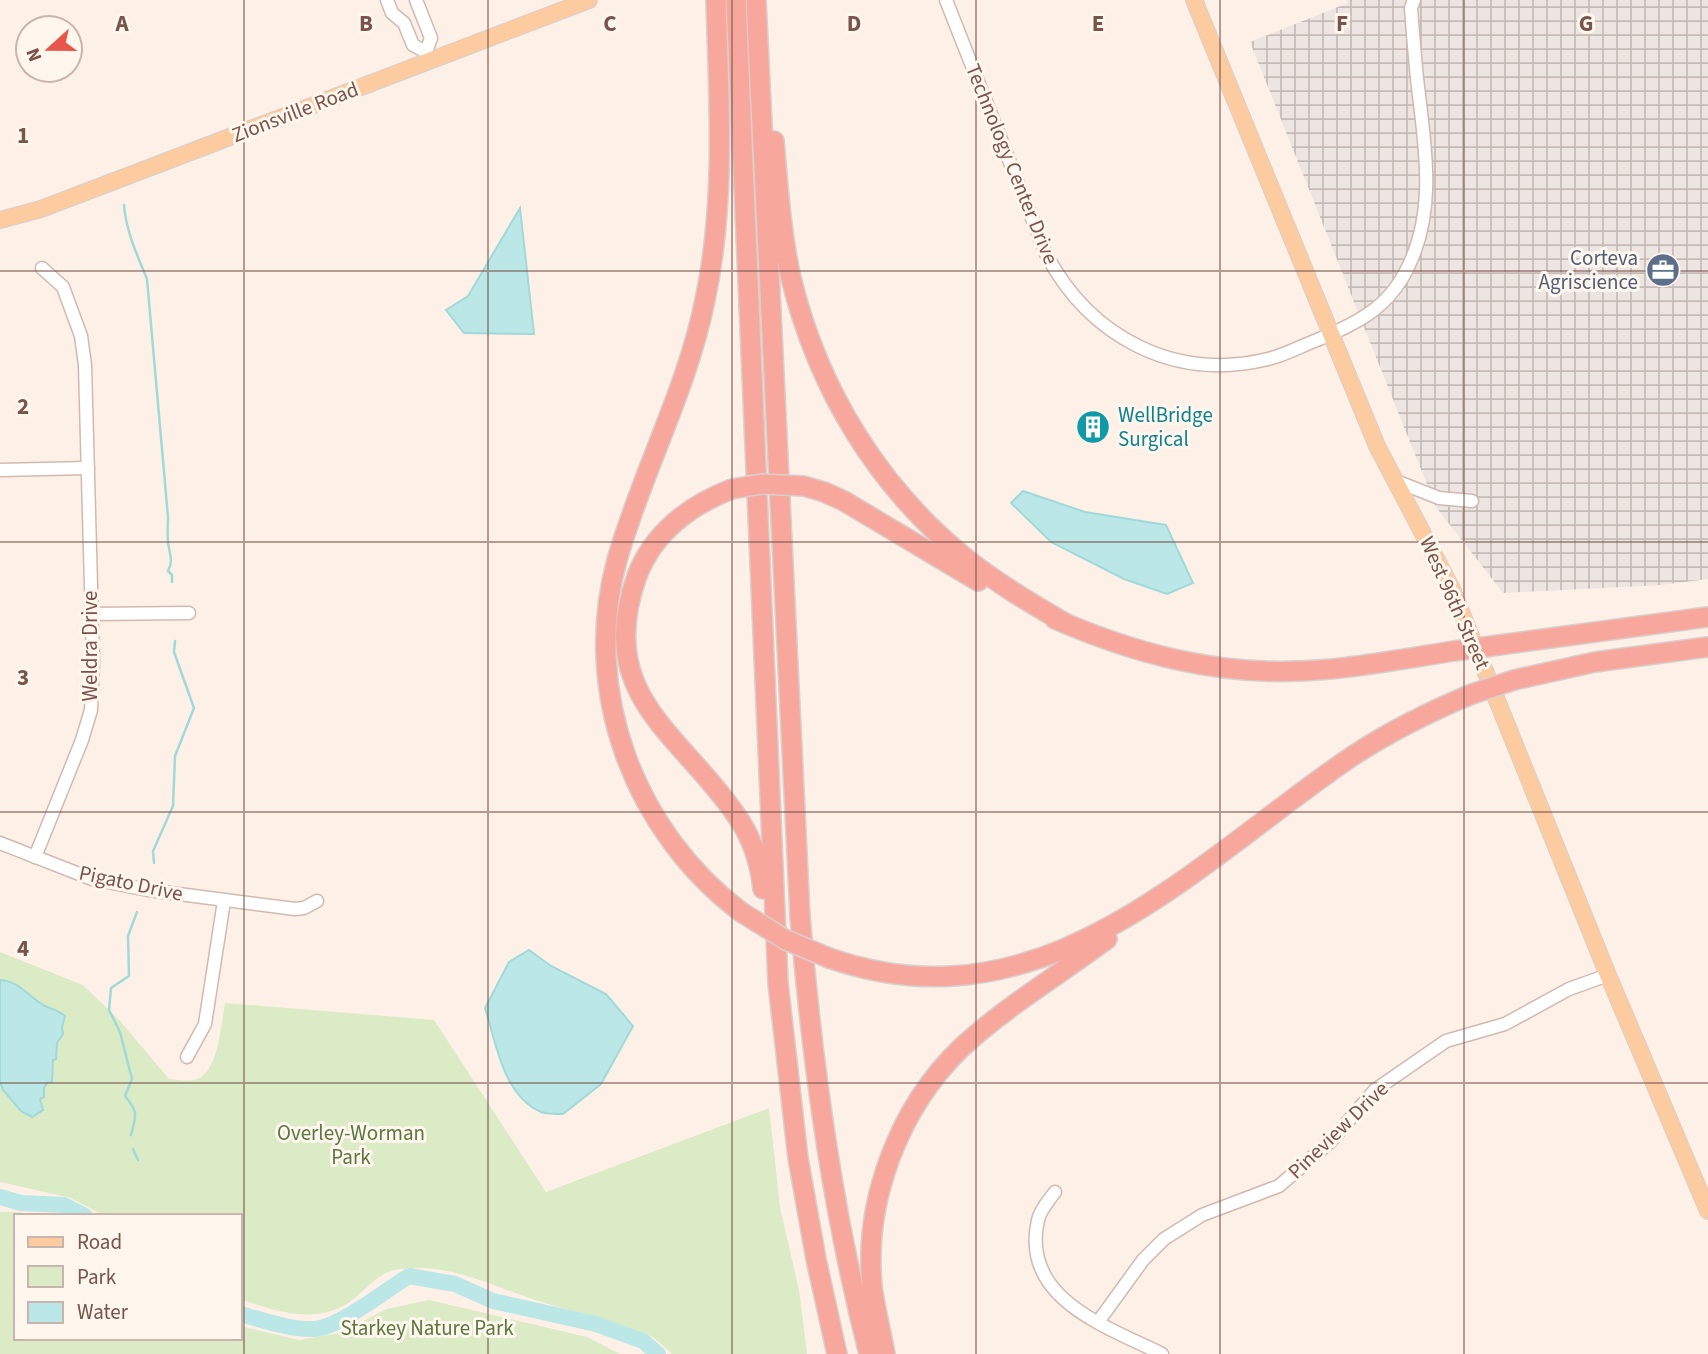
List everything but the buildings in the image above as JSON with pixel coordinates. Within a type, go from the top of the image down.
[{"type":"highway","points":[[716,0],[718,184],[716,229],[707,291],[692,349],[618,558],[608,602],[606,645],[609,686],[617,732],[647,805],[666,836],[690,865],[741,912],[786,940],[847,964],[901,974],[948,976],[1003,970],[1049,957],[1091,938],[1172,887],[1355,755],[1410,722],[1472,694],[1514,680],[1595,662],[1708,647]]},
{"type":"highway","points":[[736,0],[778,983]]},
{"type":"highway","points":[[756,0],[801,930],[808,1012],[824,1135],[843,1240],[869,1354]]},
{"type":"highway","points":[[768,0],[774,141],[786,251],[803,321],[825,377],[857,436],[895,490],[918,515],[994,580],[1065,624]]},
{"type":"highway","points":[[837,1354],[800,1171],[778,983],[761,875],[752,845],[736,814],[649,711],[637,687],[627,646],[630,601],[647,556],[663,534],[681,517],[704,501],[732,489],[761,484],[804,486],[844,501],[1009,599],[1106,640],[1153,655],[1200,665],[1252,670],[1325,669],[1708,617]]},
{"type":"highway","points":[[885,1354],[872,1286],[873,1235],[878,1198],[888,1161],[912,1111],[937,1075],[972,1039],[1127,924],[1172,887]]},
{"type":"main road","name":"Zionsville Road","points":[[0,219],[41,209],[427,56],[589,0]]},
{"type":"main road","name":"West 96th Street","points":[[1194,0],[1377,446],[1457,601],[1608,975],[1708,1211]]},
{"type":"street","points":[[387,0],[392,13],[404,23],[413,45],[427,56],[431,38],[416,0]]},
{"type":"street","name":"Technology Center Drive","points":[[946,0],[1046,254],[1064,286],[1089,313],[1120,337],[1154,354],[1211,365],[1234,365],[1269,359],[1360,321],[1383,304],[1408,267],[1424,223],[1427,168],[1415,61],[1411,8],[1414,0]]},
{"type":"street","name":"Weldra Drive","points":[[35,857],[82,740],[91,710],[92,614],[85,365],[81,336],[63,287],[42,268]]},
{"type":"street","points":[[0,470],[88,468]]},
{"type":"street","points":[[1396,481],[1439,498],[1472,501]]},
{"type":"street","points":[[1409,504],[1439,498]]},
{"type":"street","points":[[92,614],[190,613]]},
{"type":"street","name":"Pigato Drive","points":[[0,843],[92,879],[148,890],[295,909],[304,908],[317,901]]},
{"type":"street","points":[[187,1057],[205,1024],[224,901]]},
{"type":"street","name":"Pineview Drive","points":[[1098,1322],[1143,1260],[1164,1239],[1202,1215],[1279,1186],[1331,1142],[1375,1090],[1446,1041],[1505,1024],[1569,989],[1608,975]]},
{"type":"street","points":[[1055,1192],[1038,1217],[1036,1243],[1039,1265],[1049,1285],[1068,1304],[1162,1354]]},
{"type":"shaded area","points":[[1347,0],[1708,0],[1708,579],[1661,585],[1503,593],[1436,507],[1250,42],[1348,3]]},
{"type":"green space","name":"Overley-Worman Park","points":[[0,952],[83,985],[121,1022],[169,1079],[197,1079],[210,1067],[218,1045],[225,1003],[434,1020],[546,1192],[769,1108],[780,1207],[799,1290],[807,1354],[672,1354],[650,1336],[634,1329],[545,1303],[471,1277],[433,1269],[414,1268],[389,1272],[343,1306],[329,1312],[284,1312],[242,1300],[242,1214],[101,1214],[71,1198],[0,1182]]},
{"type":"green space","name":"Starkey Nature Park","points":[[0,1212],[19,1212],[30,1214],[14,1214],[14,1340],[242,1340],[242,1326],[299,1340],[341,1333],[386,1309],[429,1300],[587,1337],[620,1354],[0,1354]]},
{"type":"water","points":[[520,208],[534,334],[464,333],[446,310],[468,296]]},
{"type":"water","points":[[1023,491],[1085,512],[1166,525],[1193,583],[1167,594],[1124,579],[1051,542],[1011,503]]},
{"type":"water","points":[[529,950],[551,966],[606,994],[633,1026],[601,1084],[563,1114],[541,1112],[518,1094],[503,1067],[485,1008],[509,962]]},
{"type":"water","points":[[0,980],[13,983],[45,1006],[65,1016],[63,1034],[57,1043],[56,1059],[53,1060],[52,1082],[47,1083],[44,1097],[40,1099],[43,1110],[32,1117],[21,1111],[3,1090],[0,1081]]},
{"type":"waterway","points":[[124,205],[130,234],[147,279],[168,517],[171,560],[168,571],[172,575],[172,582]]},
{"type":"waterway","points":[[154,863],[153,851],[173,806],[175,756],[194,708],[174,652],[175,641]]},
{"type":"waterway","points":[[131,1135],[135,1114],[133,1106],[125,1096],[132,1079],[120,1032],[109,1010],[111,988],[129,976],[128,936],[137,912]]},
{"type":"waterway","points":[[133,1149],[138,1160]]},
{"type":"waterway","points":[[0,1197],[21,1203],[64,1205],[81,1214]]},
{"type":"waterway","points":[[242,1315],[296,1328],[325,1327],[350,1315],[409,1276],[455,1284],[493,1301],[596,1324],[643,1341],[658,1354]]},
{"type":"place","name":"Corteva Agriscience","points":[[1663,270]]},
{"type":"place","name":"WellBridge Surgical","points":[[1093,427]]}]
